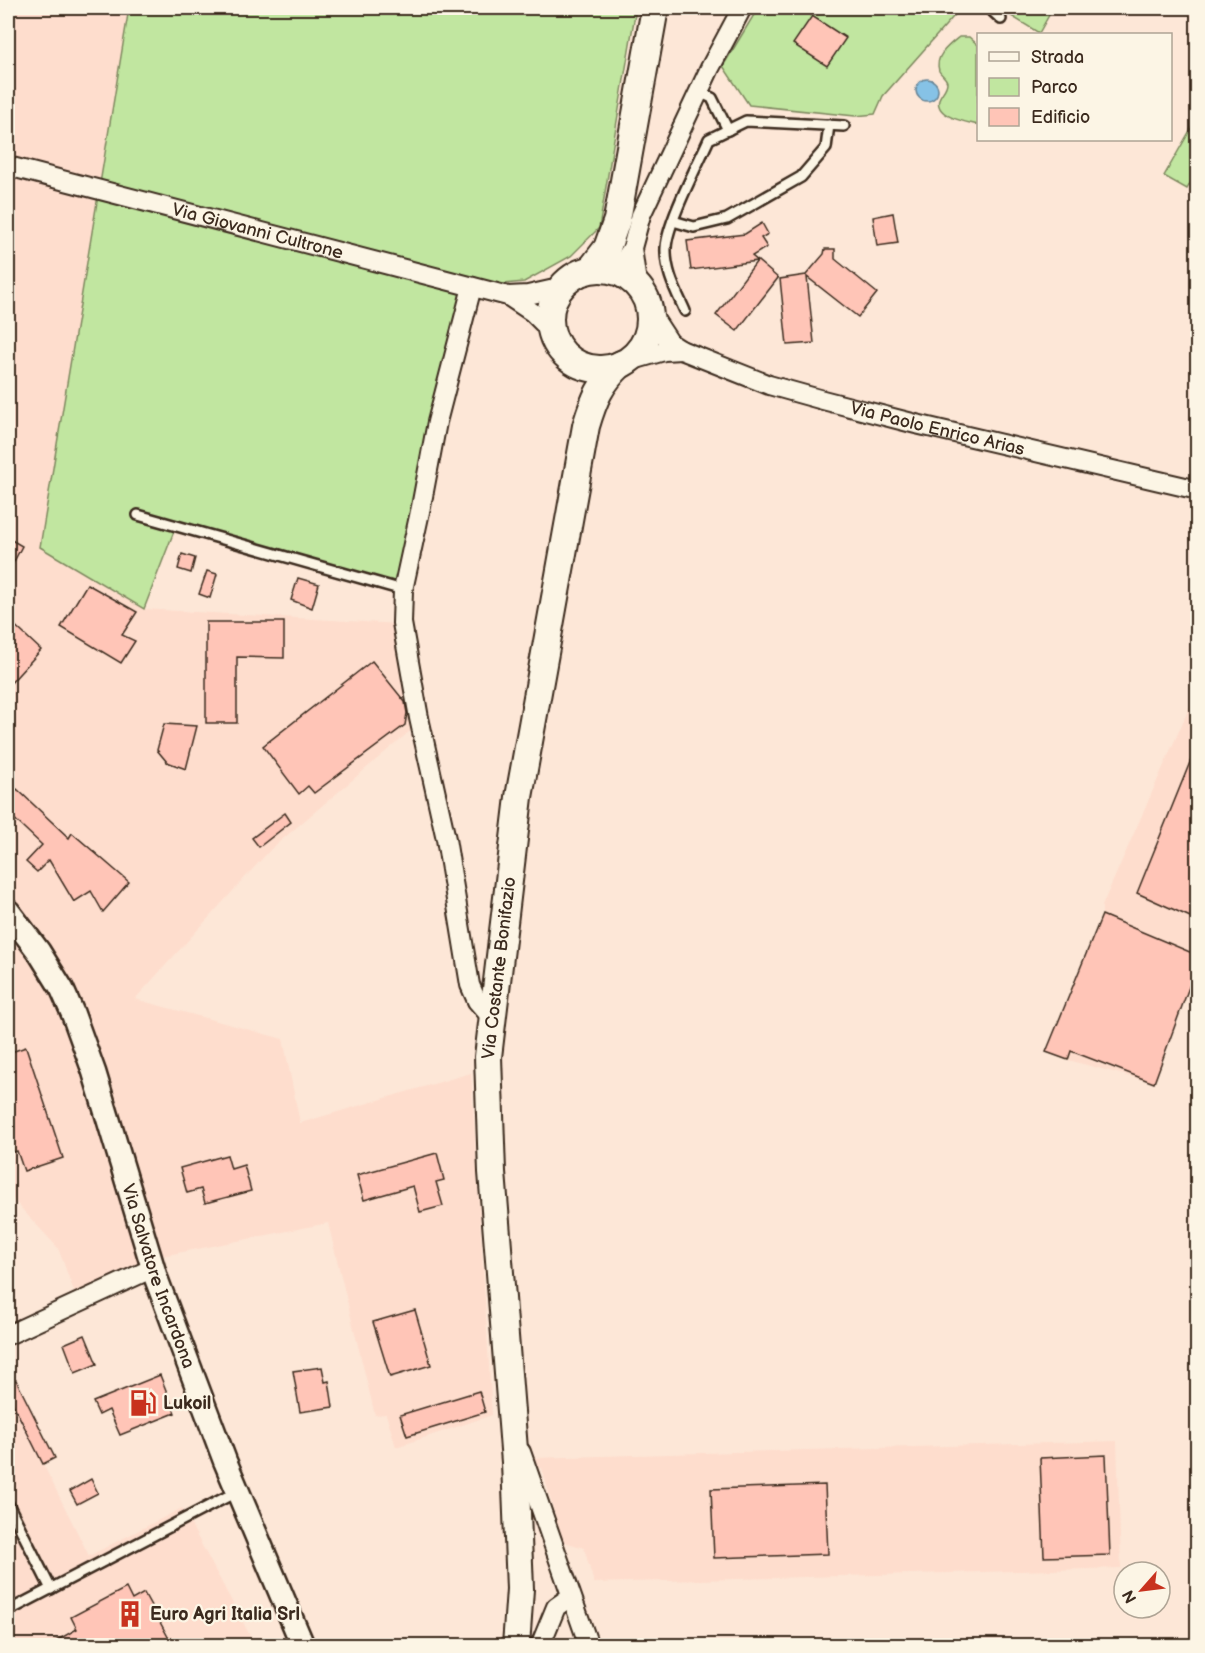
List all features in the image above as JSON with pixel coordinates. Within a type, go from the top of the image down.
[{"type":"main road","points":[[615,261],[617,220],[655,8]]},
{"type":"main road","points":[[586,426],[594,398],[602,384],[641,348],[650,324],[644,298],[607,248],[617,220]]},
{"type":"main road","points":[[586,426],[585,393],[580,378],[569,359],[554,341],[550,330],[549,315],[552,301],[559,288],[573,275],[615,261]]},
{"type":"main road","points":[[569,359],[589,368],[600,369],[624,363]]},
{"type":"main road","name":"Via Costante Bonifazio","points":[[518,1518],[492,1172],[488,1057],[519,797],[586,426]]},
{"type":"main road","points":[[502,1646],[518,1518]]},
{"type":"main road","points":[[516,1646],[519,1589],[518,1518]]},
{"type":"street","points":[[615,261],[641,215],[699,92],[742,8]]},
{"type":"street","name":"Via Giovanni Cultrone","points":[[8,165],[508,296]]},
{"type":"street","points":[[472,287],[437,422],[403,590],[402,623],[419,718],[446,839],[470,985],[477,1001],[492,1018]]},
{"type":"street","points":[[508,296],[528,295],[559,288]]},
{"type":"street","points":[[508,296],[532,312],[550,330]]},
{"type":"street","points":[[644,298],[670,343],[681,350]]},
{"type":"street","points":[[624,363],[664,351],[681,350]]},
{"type":"street","name":"Via Paolo Enrico Arias","points":[[681,350],[769,385],[823,400],[1197,490]]},
{"type":"street","name":"Via Salvatore Incardona","points":[[8,911],[39,952],[73,1014],[94,1072],[153,1268],[238,1491],[303,1646]]},
{"type":"street","points":[[8,1335],[153,1268]]},
{"type":"street","points":[[513,1429],[589,1646]]},
{"type":"street","points":[[540,1646],[556,1607],[570,1597]]},
{"type":"lane","points":[[989,8],[1001,19]]},
{"type":"lane","points":[[699,92],[712,98],[728,130]]},
{"type":"lane","points":[[684,311],[669,275],[666,247],[673,220],[709,139],[746,121],[844,126]]},
{"type":"lane","points":[[673,220],[694,227],[727,219],[801,177],[826,148],[829,125]]},
{"type":"lane","points":[[138,515],[403,590]]},
{"type":"lane","points":[[8,1611],[238,1491]]},
{"type":"lane","points":[[8,1504],[51,1588]]},
{"type":"shaded area","points":[[8,8],[129,8],[40,547],[144,609],[398,624],[416,726],[271,849],[135,999],[283,1039],[300,1123],[471,1073],[492,1415],[396,1447],[386,1414],[375,1415],[328,1223],[162,1256],[75,1294],[58,1248],[8,1194]]},
{"type":"shaded area","points":[[1197,690],[1197,965],[1154,1083],[1046,1052],[1102,915],[1102,906]]},
{"type":"shaded area","points":[[8,1394],[89,1556],[182,1508],[255,1645],[8,1645]]},
{"type":"shaded area","points":[[1117,1441],[1121,1560],[1112,1560],[1112,1568],[594,1583],[584,1548],[562,1541],[542,1468],[533,1468],[533,1458]]},
{"type":"green space","points":[[129,8],[636,8],[599,228],[571,256],[524,282],[472,287],[403,590],[176,526],[144,609],[40,547]]},
{"type":"green space","points":[[758,8],[961,8],[883,96],[875,114],[855,116],[749,105],[723,66]]},
{"type":"green space","points":[[998,8],[1053,8],[1039,33]]},
{"type":"green space","points":[[959,37],[969,37],[977,44],[977,125],[952,118],[941,110],[939,105],[939,99],[947,82],[939,71],[939,60],[943,51]]},
{"type":"green space","points":[[1192,127],[1197,130],[1197,171],[1187,189],[1164,176]]},
{"type":"water","points":[[927,79],[937,86],[938,90],[931,100],[927,101],[917,94],[916,90],[923,80]]},
{"type":"building","points":[[812,16],[846,38],[827,66],[793,44]]},
{"type":"building","points":[[893,213],[898,243],[877,246],[873,217]]},
{"type":"building","points":[[762,223],[768,234],[761,238],[767,247],[752,256],[778,278],[737,331],[716,315],[757,261],[691,270],[687,241],[745,234]]},
{"type":"building","points":[[825,249],[835,249],[835,259],[877,293],[858,317],[807,277],[814,343],[787,345],[780,279],[806,275],[824,254]]},
{"type":"building","points":[[8,538],[22,546],[8,573]]},
{"type":"building","points":[[182,554],[195,558],[191,573],[178,569]]},
{"type":"building","points":[[207,571],[217,574],[210,598],[199,594]]},
{"type":"building","points":[[298,578],[319,584],[312,608],[291,600]]},
{"type":"building","points":[[87,584],[137,612],[122,635],[135,641],[121,663],[61,627]]},
{"type":"building","points":[[8,619],[41,650],[8,686]]},
{"type":"building","points":[[206,622],[284,622],[284,658],[237,657],[237,723],[206,723]]},
{"type":"building","points":[[372,661],[405,702],[407,713],[405,725],[314,793],[308,786],[299,794],[263,746]]},
{"type":"building","points":[[164,724],[197,726],[186,769],[167,762],[157,750]]},
{"type":"building","points":[[1197,745],[1197,920],[1137,893]]},
{"type":"building","points":[[17,789],[69,838],[72,833],[129,882],[103,912],[91,891],[74,902],[49,860],[37,872],[26,862],[42,845],[8,813],[8,800]]},
{"type":"building","points":[[285,813],[291,822],[259,847],[252,838]]},
{"type":"building","points":[[1102,915],[1197,955],[1197,965],[1154,1083],[1071,1051],[1068,1060],[1046,1052]]},
{"type":"building","points":[[26,1047],[63,1158],[24,1171],[17,1151],[8,1154],[8,1053]]},
{"type":"building","points":[[437,1153],[444,1180],[436,1182],[443,1206],[420,1212],[413,1186],[364,1200],[357,1175]]},
{"type":"building","points":[[227,1155],[231,1169],[244,1165],[251,1191],[205,1203],[201,1189],[187,1193],[180,1168]]},
{"type":"building","points":[[415,1310],[431,1365],[390,1377],[373,1322]]},
{"type":"building","points":[[85,1335],[97,1364],[75,1373],[64,1344]]},
{"type":"building","points":[[322,1367],[325,1382],[329,1381],[333,1407],[300,1412],[293,1371]]},
{"type":"building","points":[[160,1375],[175,1413],[120,1435],[109,1410],[99,1415],[93,1402]]},
{"type":"building","points":[[16,1380],[55,1458],[43,1464],[8,1394],[8,1384]]},
{"type":"building","points":[[479,1391],[485,1412],[407,1436],[400,1415]]},
{"type":"building","points":[[1106,1455],[1110,1555],[1044,1557],[1040,1458]]},
{"type":"building","points":[[91,1479],[98,1493],[77,1504],[70,1491]]},
{"type":"building","points":[[825,1485],[828,1554],[714,1558],[711,1489]]},
{"type":"building","name":"Euro Agri Italia Srl","points":[[126,1588],[132,1600],[144,1593],[173,1646],[47,1646],[77,1629],[71,1617]]},
{"type":"place","name":"Lukoil","points":[[143,1403]]},
{"type":"place","name":"Euro Agri Italia Srl","points":[[130,1614]]}]
